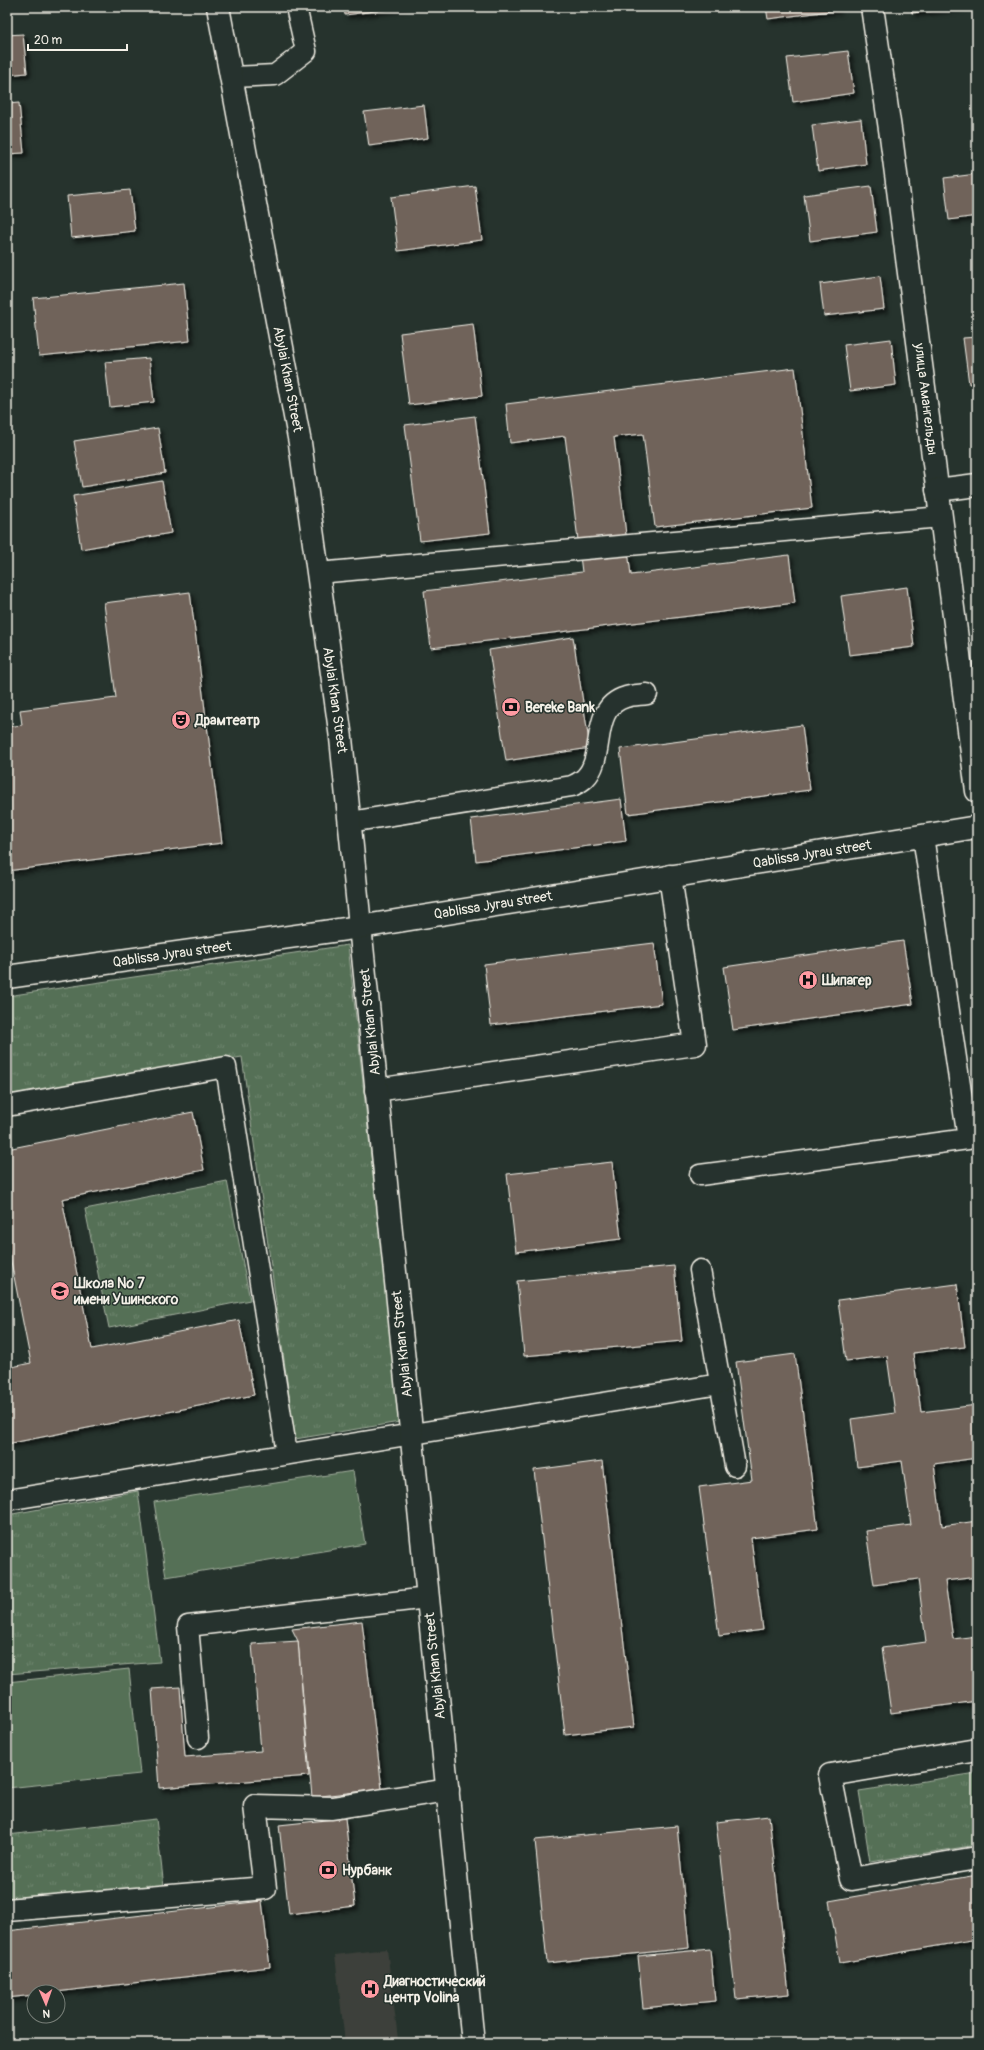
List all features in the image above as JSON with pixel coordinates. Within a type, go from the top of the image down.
[{"type":"street","name":"Abylai Khan Street","points":[[218,7],[300,443],[341,738],[473,2043]]},
{"type":"street","name":"улица Амангельды","points":[[872,7],[891,136],[977,791]]},
{"type":"street","points":[[938,490],[977,485]]},
{"type":"street","name":"Qablissa Jyrau street","points":[[7,977],[360,927],[977,827]]},
{"type":"street","points":[[376,1090],[695,1044],[670,876]]},
{"type":"street","points":[[977,1750],[830,1775],[851,1879],[977,1858]]},
{"type":"street","points":[[7,1910],[265,1888],[255,1806],[332,1808],[448,1790]]},
{"type":"lane","points":[[232,77],[275,75],[306,51],[296,7]]},
{"type":"lane","points":[[318,573],[941,517]]},
{"type":"lane","points":[[350,822],[572,786],[585,778],[594,760],[602,721],[612,705],[625,697],[647,694]]},
{"type":"lane","points":[[700,1175],[968,1139],[923,836]]},
{"type":"lane","points":[[7,1106],[226,1067],[288,1454]]},
{"type":"lane","points":[[700,1270],[735,1466]]},
{"type":"lane","points":[[7,1500],[720,1384]]},
{"type":"lane","points":[[198,1738],[188,1626],[428,1598]]},
{"type":"shaded area","points":[[387,1949],[398,2039],[365,2043],[345,2043],[335,1955]]},
{"type":"green space","points":[[348,945],[400,1422],[295,1439],[242,1057],[7,1095],[7,996]]},
{"type":"green space","points":[[227,1181],[250,1300],[109,1328],[85,1209]]},
{"type":"green space","points":[[353,1471],[365,1544],[166,1577],[154,1502]]},
{"type":"green space","points":[[138,1491],[160,1662],[7,1674],[7,1515]]},
{"type":"green space","points":[[129,1669],[140,1774],[7,1788],[7,1682]]},
{"type":"green space","points":[[977,1773],[977,1845],[870,1862],[859,1791]]},
{"type":"green space","points":[[156,1819],[164,1887],[7,1904],[7,1835]]},
{"type":"building","points":[[344,7],[405,7],[345,15]]},
{"type":"building","points":[[766,7],[838,7],[838,10],[768,19]]},
{"type":"building","points":[[911,7],[960,7],[912,13]]},
{"type":"building","points":[[23,34],[27,73],[7,75],[7,35]]},
{"type":"building","points":[[848,51],[854,93],[793,102],[787,58]]},
{"type":"building","points":[[19,103],[24,153],[7,154],[7,104]]},
{"type":"building","points":[[424,105],[428,138],[369,146],[364,112]]},
{"type":"building","points":[[861,119],[866,164],[818,171],[812,125]]},
{"type":"building","points":[[977,174],[977,216],[949,220],[944,178]]},
{"type":"building","points":[[475,186],[482,240],[398,251],[391,197]]},
{"type":"building","points":[[871,186],[877,232],[810,241],[804,195]]},
{"type":"building","points":[[130,190],[135,231],[71,238],[67,196]]},
{"type":"building","points":[[880,276],[884,309],[824,316],[820,284]]},
{"type":"building","points":[[184,283],[190,341],[39,356],[33,298]]},
{"type":"building","points":[[473,324],[482,396],[409,405],[400,333]]},
{"type":"building","points":[[977,337],[977,383],[969,384],[963,338]]},
{"type":"building","points":[[891,339],[896,385],[850,391],[844,345]]},
{"type":"building","points":[[149,358],[154,402],[110,407],[105,362]]},
{"type":"building","points":[[795,368],[812,508],[655,527],[643,434],[614,437],[631,575],[789,555],[795,603],[431,648],[424,591],[582,572],[565,436],[510,443],[506,404]]},
{"type":"building","points":[[475,416],[490,533],[420,541],[405,425]]},
{"type":"building","points":[[158,428],[165,473],[82,487],[74,441]]},
{"type":"building","points":[[162,481],[171,533],[81,549],[73,496]]},
{"type":"building","points":[[907,587],[914,647],[849,655],[841,596]]},
{"type":"building","points":[[190,592],[222,843],[7,871],[7,727],[22,725],[20,710],[116,698],[104,603]]},
{"type":"building","points":[[573,637],[590,748],[506,761],[489,650]]},
{"type":"building","points":[[802,725],[810,790],[628,814],[620,749]]},
{"type":"building","points":[[621,799],[626,841],[476,861],[471,819]]},
{"type":"building","points":[[903,941],[913,1004],[733,1030],[724,967]]},
{"type":"building","points":[[654,943],[662,1004],[491,1025],[484,964]]},
{"type":"building","points":[[193,1112],[204,1170],[62,1199],[92,1349],[239,1320],[254,1395],[7,1444],[7,1368],[31,1363],[7,1241],[7,1149]]},
{"type":"building","points":[[612,1162],[621,1239],[516,1252],[507,1174]]},
{"type":"building","points":[[674,1266],[682,1341],[524,1356],[517,1281]]},
{"type":"building","points":[[957,1284],[965,1347],[913,1353],[921,1412],[977,1405],[977,1458],[934,1464],[942,1526],[977,1521],[977,1577],[945,1581],[953,1639],[977,1636],[977,1701],[891,1713],[882,1648],[926,1642],[918,1579],[874,1585],[866,1531],[911,1525],[902,1461],[857,1467],[851,1419],[895,1413],[887,1356],[846,1361],[838,1300]]},
{"type":"building","points":[[795,1354],[818,1529],[751,1538],[763,1630],[719,1636],[699,1487],[752,1480],[736,1362]]},
{"type":"building","points":[[602,1461],[634,1727],[565,1735],[534,1470]]},
{"type":"building","points":[[362,1621],[382,1789],[312,1797],[298,1641],[292,1629]]},
{"type":"building","points":[[298,1641],[309,1776],[159,1788],[152,1689],[180,1687],[185,1757],[261,1751],[252,1644]]},
{"type":"building","points":[[769,1816],[789,1994],[736,1999],[716,1822]]},
{"type":"building","points":[[345,1818],[355,1906],[289,1914],[279,1825]]},
{"type":"building","points":[[677,1826],[689,1948],[547,1963],[535,1840]]},
{"type":"building","points":[[977,1875],[977,1939],[840,1963],[829,1901]]},
{"type":"building","points":[[262,1901],[270,1967],[66,1991],[66,1984],[26,1984],[26,1996],[7,1998],[7,1931]]},
{"type":"building","points":[[710,1949],[715,2001],[643,2008],[638,1956]]},
{"type":"place","name":"Bereke Bank","points":[[511,707]]},
{"type":"place","name":"Драмтеатр","points":[[181,720]]},
{"type":"place","name":"Шипагер","points":[[808,980]]},
{"type":"place","name":"Школа № 7 имени Ушинского","points":[[60,1291]]},
{"type":"place","name":"Нурбанк","points":[[328,1870]]},
{"type":"place","name":"Диагностический центр Volina","points":[[370,1989]]}]
